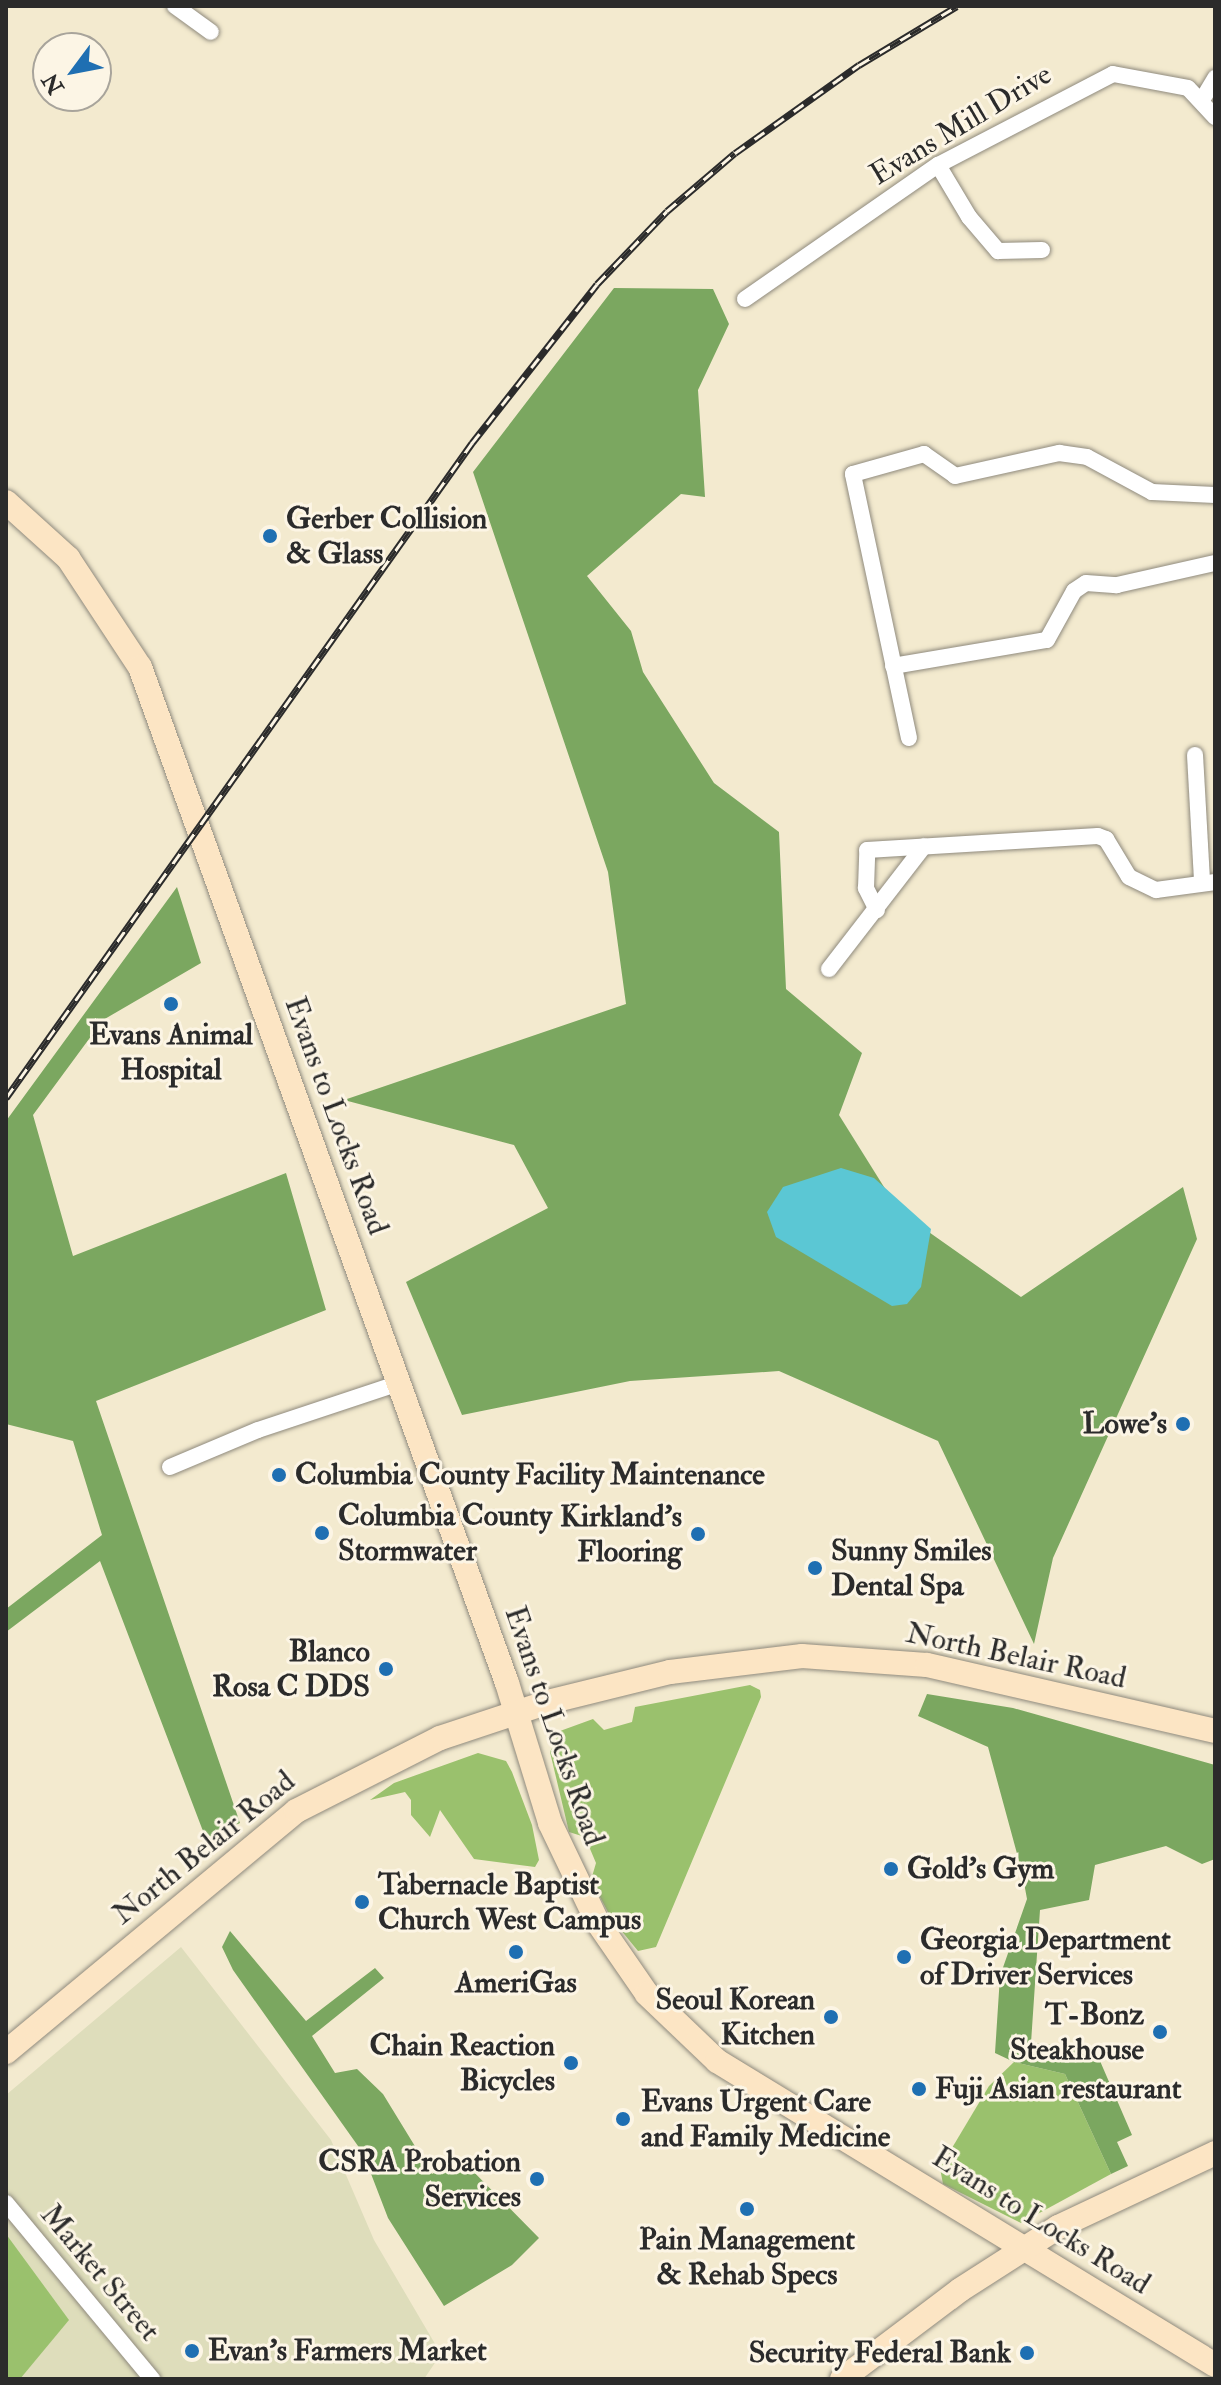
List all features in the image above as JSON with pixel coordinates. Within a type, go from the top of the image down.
[{"type":"street","points":[[175,6],[211,32]]},
{"type":"street","name":"Evans Mill Drive","points":[[745,299],[938,165],[1113,74],[1188,88],[1215,117]]},
{"type":"street","points":[[1202,100],[1215,78]]},
{"type":"street","points":[[938,165],[969,217],[998,251],[1042,250]]},
{"type":"street","points":[[909,738],[853,474],[924,454],[955,476],[1059,453],[1087,457],[1152,492],[1215,495]]},
{"type":"street","name":"Evans to Locks Road","points":[[6,502],[68,558],[140,667],[399,1383],[569,1867],[598,1923],[647,1994],[717,2061],[1215,2365]]},
{"type":"street","points":[[893,666],[1047,640],[1074,591],[1086,583],[1117,585],[1215,563]]},
{"type":"street","points":[[877,910],[866,888],[867,850],[1098,836],[1106,839],[1129,877],[1141,884],[1156,890],[1209,882],[1195,755]]},
{"type":"street","points":[[829,969],[924,846]]},
{"type":"street","points":[[170,1467],[258,1430],[399,1383]]},
{"type":"street","name":"North Belair Road","points":[[6,2052],[296,1811],[382,1764],[514,1713],[670,1672],[802,1656],[927,1665],[1215,1731]]},
{"type":"street","points":[[842,2379],[1024,2247],[1215,2153]]},
{"type":"street","name":"Market Street","points":[[6,2203],[152,2379]]},
{"type":"shaded area","points":[[181,1947],[331,2140],[374,2240],[441,2354],[424,2379],[6,2379],[6,2095]]},
{"type":"green space","points":[[614,288],[713,289],[729,324],[698,390],[705,497],[681,494],[587,576],[631,631],[643,672],[714,783],[779,832],[786,989],[862,1053],[839,1115],[899,1211],[1021,1297],[1183,1187],[1197,1239],[1053,1558],[1034,1644],[938,1441],[779,1371],[630,1381],[462,1415],[406,1282],[548,1208],[514,1145],[344,1100],[626,1004],[608,872],[473,472]]},
{"type":"green space","points":[[177,887],[201,963],[103,1020],[33,1115],[73,1256],[286,1173],[326,1310],[96,1401],[240,1823],[206,1839],[100,1561],[6,1632],[6,1609],[102,1535],[73,1441],[6,1424],[6,1121]]},
{"type":"green space","points":[[750,1685],[760,1690],[761,1697],[656,1947],[638,1951],[611,1918],[591,1880],[596,1863],[585,1837],[569,1832],[550,1752],[560,1731],[593,1719],[604,1730],[632,1722],[635,1707]]},
{"type":"green space","points":[[927,1694],[1013,1708],[1215,1765],[1215,1859],[1202,1864],[1166,1846],[1095,1865],[1089,1900],[1040,1910],[1031,2043],[1093,2048],[1097,2054],[1132,2135],[1117,2142],[1128,2166],[1111,2174],[1065,2074],[1014,2062],[995,2053],[1000,1976],[1027,1899],[1022,1872],[988,1747],[918,1716]]},
{"type":"green space","points":[[478,1753],[506,1761],[512,1772],[532,1825],[539,1860],[535,1867],[474,1859],[440,1810],[430,1837],[411,1815],[411,1800],[405,1792],[370,1800],[394,1783]]},
{"type":"green space","points":[[230,1931],[306,2021],[375,1968],[384,1978],[312,2036],[335,2073],[357,2069],[383,2094],[432,2174],[461,2159],[539,2238],[512,2265],[444,2306],[388,2218],[363,2153],[233,1970],[222,1947]]},
{"type":"green space","points":[[1014,2062],[1065,2074],[1111,2174],[1021,2223],[943,2184],[940,2168],[989,2086]]},
{"type":"green space","points":[[6,2234],[69,2320],[20,2379],[6,2379]]},
{"type":"water","points":[[841,1168],[874,1178],[931,1229],[921,1287],[907,1304],[892,1306],[776,1237],[767,1212],[783,1187]]},
{"type":"railway","points":[[6,1098],[472,443],[597,284],[667,211],[735,153],[859,65],[957,6]]},
{"type":"place","name":"Gerber Collision & Glass","points":[[270,536]]},
{"type":"place","name":"Evans Animal Hospital","points":[[171,1004]]},
{"type":"place","name":"Lowe's","points":[[1183,1424]]},
{"type":"place","name":"Columbia County Facility Maintenance","points":[[279,1475]]},
{"type":"place","name":"Columbia County Stormwater","points":[[322,1533]]},
{"type":"place","name":"Kirkland's Flooring","points":[[698,1534]]},
{"type":"place","name":"Sunny Smiles Dental Spa","points":[[815,1568]]},
{"type":"place","name":"Blanco Rosa C DDS","points":[[386,1669]]},
{"type":"place","name":"Gold's Gym","points":[[891,1869]]},
{"type":"place","name":"Tabernacle Baptist Church West Campus","points":[[362,1902]]},
{"type":"place","name":"AmeriGas","points":[[516,1952]]},
{"type":"place","name":"Georgia Department of Driver Services","points":[[904,1957]]},
{"type":"place","name":"Seoul Korean Kitchen","points":[[831,2017]]},
{"type":"place","name":"T-Bonz Steakhouse","points":[[1160,2032]]},
{"type":"place","name":"Chain Reaction Bicycles","points":[[571,2063]]},
{"type":"place","name":"Fuji Asian restaurant","points":[[919,2089]]},
{"type":"place","name":"Evans Urgent Care and Family Medicine","points":[[623,2119]]},
{"type":"place","name":"CSRA Probation Services","points":[[537,2179]]},
{"type":"place","name":"Pain Management & Rehab Specs","points":[[747,2209]]},
{"type":"place","name":"Evan’s Farmers Market","points":[[192,2351]]},
{"type":"place","name":"Security Federal Bank","points":[[1027,2353]]}]
